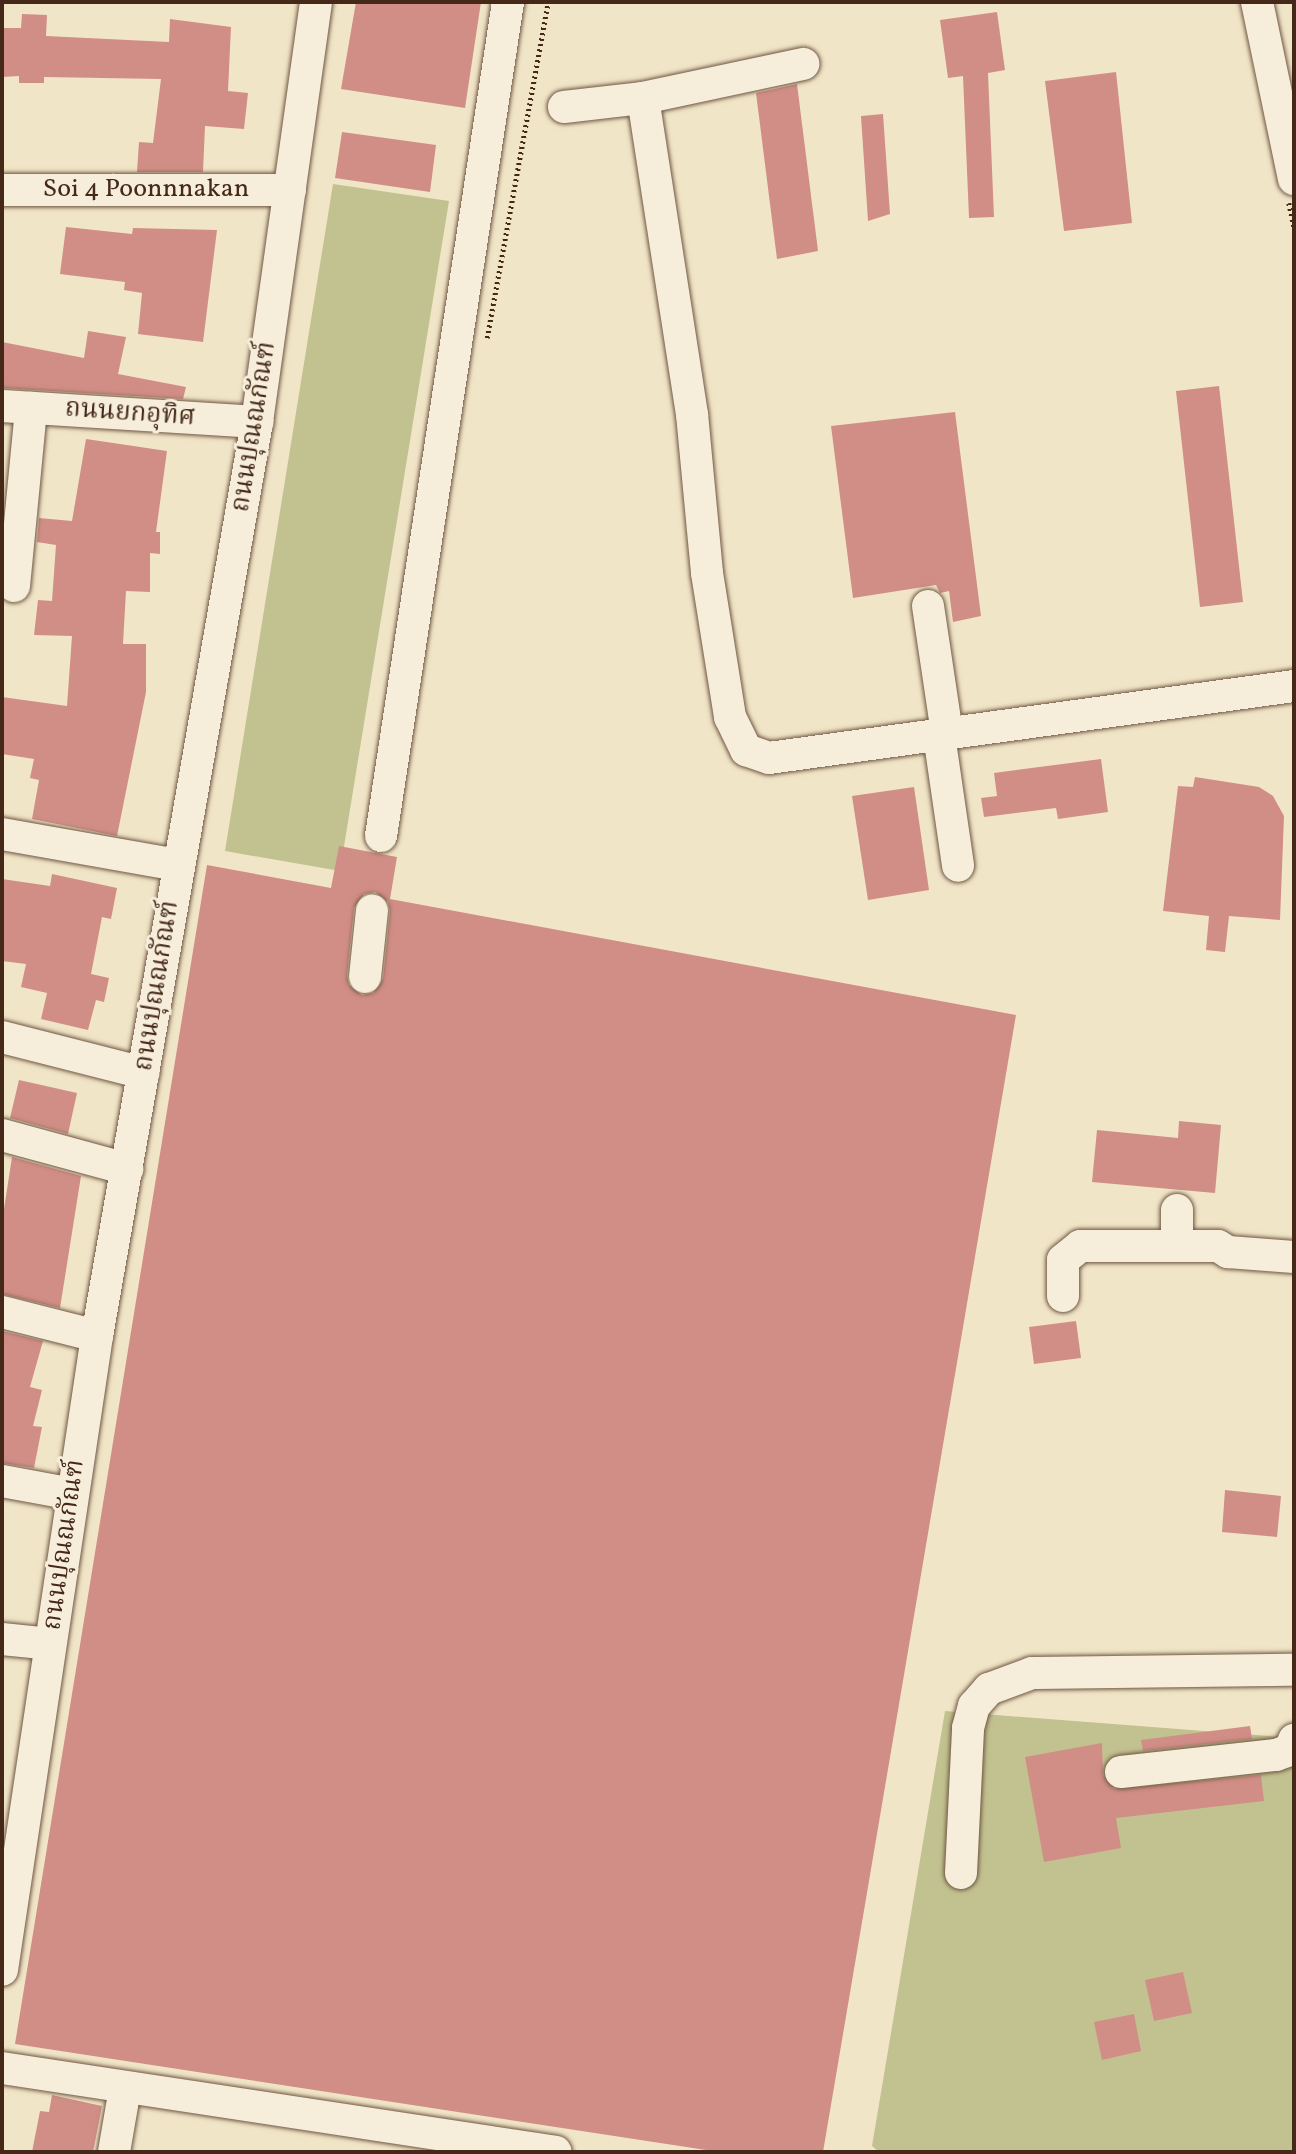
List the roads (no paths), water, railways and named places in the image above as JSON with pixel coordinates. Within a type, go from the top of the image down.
[{"type":"street","name":"ถนนปุณณกัณฑ์","points":[[2,1970],[15,1797],[50,1644],[97,1336],[177,865],[257,422],[316,2]]},
{"type":"street","points":[[381,836],[508,2]]},
{"type":"street","points":[[1257,2],[1294,178]]},
{"type":"street","points":[[564,107],[643,97],[803,64]]},
{"type":"street","points":[[643,97],[692,414],[707,573],[736,735],[746,750],[769,758],[1294,685]]},
{"type":"street","name":"Soi 4 Poonnnakan","points":[[2,190],[290,190]]},
{"type":"street","points":[[14,586],[16,407]]},
{"type":"street","name":"ถนนยกอุทิศ","points":[[16,407],[257,422]]},
{"type":"street","points":[[928,606],[958,866]]},
{"type":"street","points":[[2,834],[177,865]]},
{"type":"street","points":[[365,977],[372,910]]},
{"type":"street","points":[[2,1037],[143,1073]]},
{"type":"street","points":[[2,1135],[127,1169]]},
{"type":"street","points":[[1177,1210],[1177,1246]]},
{"type":"street","points":[[1063,1296],[1063,1260],[1077,1247],[1218,1246],[1228,1252],[1294,1257]]},
{"type":"street","points":[[2,1312],[97,1336]]},
{"type":"street","points":[[2,1481],[72,1494]]},
{"type":"street","points":[[2,1639],[50,1644]]},
{"type":"street","points":[[961,1873],[968,1728],[974,1706],[989,1689],[1032,1672],[1294,1670]]},
{"type":"street","points":[[1121,1772],[1276,1755],[1290,1750],[1294,1740]]},
{"type":"street","points":[[2,2068],[556,2152]]},
{"type":"street","points":[[114,2152],[125,2088]]}]
